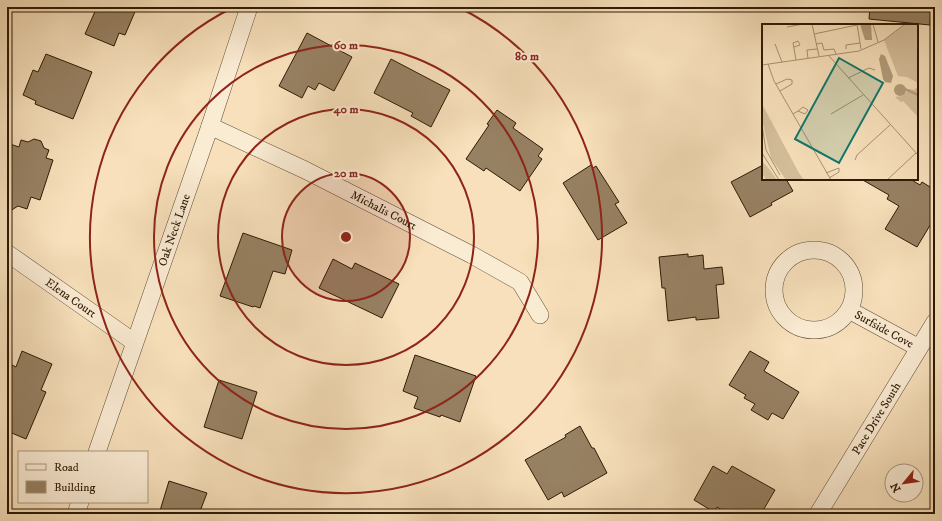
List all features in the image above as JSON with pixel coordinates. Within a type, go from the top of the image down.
[{"type":"street","name":"Oak Neck Lane","points":[[97,451],[210,126],[249,7]]},
{"type":"street","name":"Michalis Court","points":[[210,126],[305,170],[472,255],[520,282],[540,315]]},
{"type":"street","name":"Surfside Cove","points":[[808,250],[821,251],[833,255],[843,263],[850,273],[854,286],[854,298],[849,310],[840,321],[829,328],[815,331],[801,329],[789,322],[780,312],[774,299],[774,286],[778,273],[786,261],[796,254],[808,250]]},
{"type":"street","name":"Elena Court","points":[[7,253],[134,342]]},
{"type":"street","name":"Surfside Cove","points":[[849,310],[919,348]]},
{"type":"street","name":"Pace Drive South","points":[[818,514],[935,322]]},
{"type":"street","points":[[76,514],[80,503]]},
{"type":"building","points":[[97,7],[137,7],[125,35],[119,33],[114,46],[85,34]]},
{"type":"building","points":[[870,7],[931,7],[930,25],[869,19]]},
{"type":"building","points":[[307,33],[352,57],[334,91],[319,83],[315,90],[308,86],[302,98],[279,86]]},
{"type":"building","points":[[46,54],[92,72],[73,119],[35,104],[36,101],[23,95],[33,70],[38,72]]},
{"type":"building","points":[[391,59],[450,90],[431,127],[411,116],[413,113],[374,93]]},
{"type":"building","points":[[497,110],[516,123],[513,128],[543,149],[538,156],[542,159],[520,191],[486,168],[484,171],[466,159],[489,125],[487,124]]},
{"type":"building","points":[[34,139],[41,141],[44,148],[49,150],[46,158],[53,160],[40,200],[31,197],[27,209],[18,206],[7,213],[7,143],[19,147],[21,140],[28,142]]},
{"type":"building","points":[[591,165],[593,168],[596,166],[619,202],[615,204],[627,223],[598,240],[563,183]]},
{"type":"building","points":[[762,166],[762,180],[787,180],[793,191],[750,217],[731,182]]},
{"type":"building","points":[[863,180],[912,180],[920,185],[922,182],[935,190],[935,217],[917,247],[885,229],[899,206],[887,199],[889,195]]},
{"type":"building","points":[[243,233],[292,250],[285,274],[273,271],[260,308],[220,296]]},
{"type":"building","points":[[688,254],[688,257],[703,255],[704,269],[722,267],[724,284],[716,285],[719,318],[696,320],[696,317],[668,321],[665,288],[662,288],[659,257]]},
{"type":"building","points":[[333,259],[352,269],[355,263],[399,284],[382,318],[319,288]]},
{"type":"building","points":[[22,351],[52,364],[41,390],[46,392],[26,439],[7,431],[7,368],[11,369],[12,365],[16,367]]},
{"type":"building","points":[[750,351],[769,362],[764,371],[799,392],[783,419],[772,413],[768,420],[751,410],[755,404],[744,398],[746,395],[729,385]]},
{"type":"building","points":[[415,355],[476,376],[460,422],[414,408],[418,397],[403,391]]},
{"type":"building","points":[[219,380],[257,392],[242,439],[204,427]]},
{"type":"building","points":[[580,426],[607,473],[564,497],[562,492],[548,500],[525,460],[566,437],[565,435]]},
{"type":"building","points":[[713,466],[727,474],[732,466],[775,490],[761,514],[729,514],[717,507],[714,512],[694,500]]},
{"type":"building","points":[[169,481],[207,493],[199,514],[159,514]]}]
